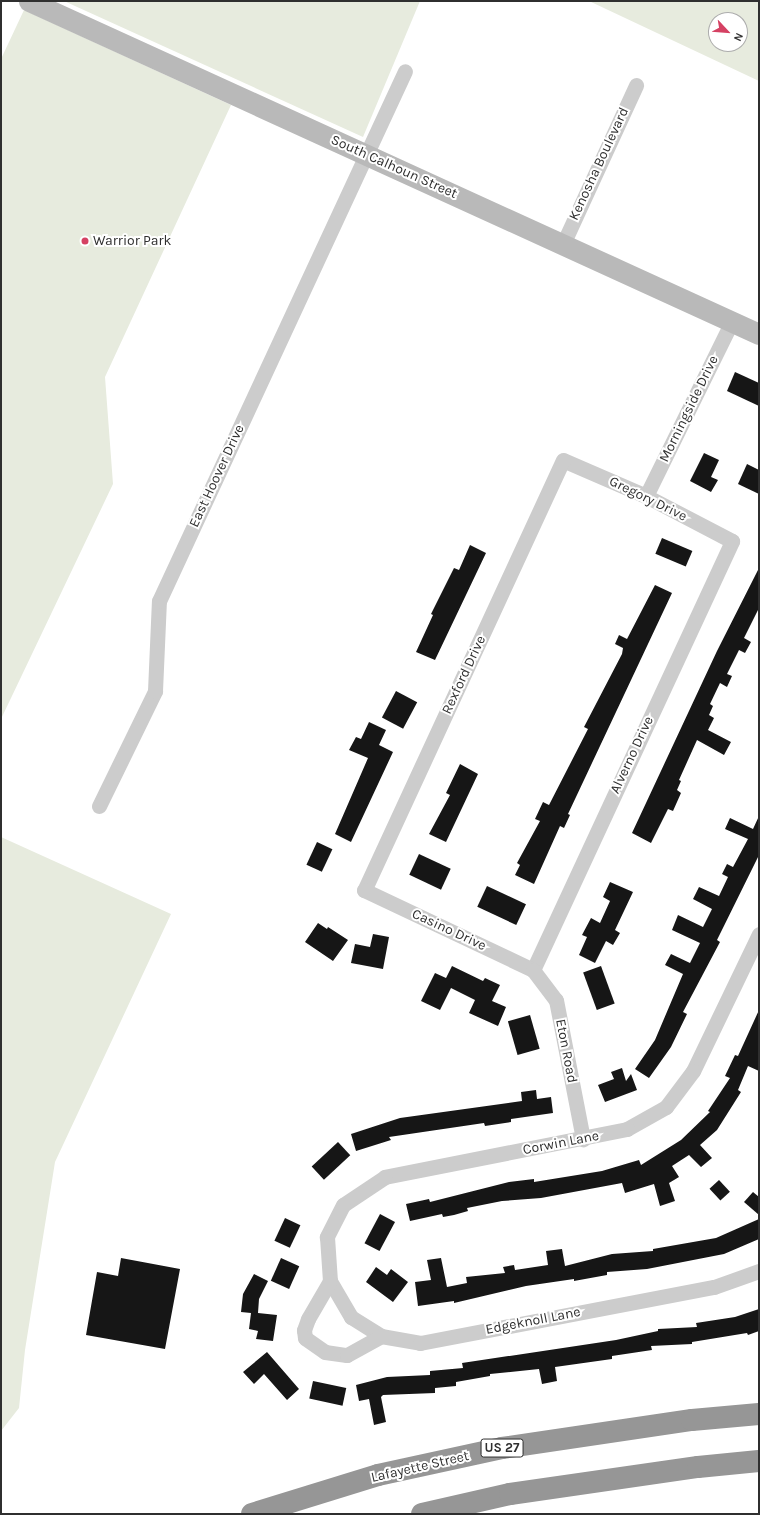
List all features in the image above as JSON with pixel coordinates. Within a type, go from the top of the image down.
[{"type":"highway","name":"Lafayette Street","points":[[252,1514],[378,1475],[502,1448],[692,1420],[759,1414]]},
{"type":"highway","points":[[422,1514],[510,1494],[698,1466],[759,1461]]},
{"type":"street","name":"South Calhoun Street","points":[[29,1],[759,334]]},
{"type":"street","name":"East Hoover Drive","points":[[99,806],[154,691],[159,601],[405,71]]},
{"type":"street","name":"Kenosha Boulevard","points":[[563,244],[636,86]]},
{"type":"street","name":"Morningside Drive","points":[[646,496],[732,322]]},
{"type":"street","name":"Gregory Drive","points":[[564,460],[646,496],[732,540]]},
{"type":"street","name":"Rexford Drive","points":[[364,890],[564,460]]},
{"type":"street","name":"Alverno Drive","points":[[533,970],[732,540]]},
{"type":"street","name":"Casino Drive","points":[[364,890],[533,970]]},
{"type":"street","name":"Corwin Lane","points":[[330,1281],[327,1236],[343,1205],[386,1176],[583,1139],[627,1129],[666,1107],[693,1071],[759,934]]},
{"type":"street","name":"Eton Road","points":[[533,970],[556,1000],[583,1139]]},
{"type":"street","name":"Edgeknoll Lane","points":[[330,1281],[351,1318],[381,1336],[420,1343],[714,1287],[759,1271]]},
{"type":"street","points":[[330,1281],[308,1319],[304,1330],[306,1338],[325,1352],[347,1355],[381,1336]]},
{"type":"shaded area","points":[[64,1],[420,1],[363,137]]},
{"type":"shaded area","points":[[589,1],[759,1],[759,81]]},
{"type":"shaded area","name":"Warrior Park","points":[[24,10],[231,105],[105,377],[113,484],[1,719],[1,59]]},
{"type":"shaded area","points":[[1,837],[171,914],[55,1162],[25,1350],[19,1408],[1,1431]]},
{"type":"building","points":[[735,372],[759,383],[759,406],[727,391]]},
{"type":"building","points":[[704,453],[719,460],[711,477],[718,480],[711,492],[690,481]]},
{"type":"building","points":[[747,464],[759,470],[759,494],[738,484]]},
{"type":"building","points":[[662,538],[692,551],[686,567],[655,554]]},
{"type":"building","points":[[470,545],[486,553],[435,660],[416,652],[433,615],[431,614],[454,568],[459,570]]},
{"type":"building","points":[[759,568],[759,608],[744,638],[751,642],[745,653],[739,650],[727,674],[732,676],[727,687],[720,683],[710,704],[713,706],[709,715],[714,718],[708,730],[731,742],[724,755],[697,740],[679,780],[681,781],[677,790],[681,793],[673,811],[668,809],[651,843],[632,833],[717,651]]},
{"type":"building","points":[[655,585],[672,593],[568,814],[570,815],[564,828],[560,826],[534,884],[515,875],[520,865],[517,863],[540,821],[535,819],[543,802],[549,805],[588,729],[584,727],[622,654],[623,648],[615,644],[619,635],[627,639]]},
{"type":"building","points":[[396,691],[417,702],[403,729],[382,717]]},
{"type":"building","points":[[369,722],[386,730],[379,745],[393,752],[351,842],[335,834],[368,758],[349,750],[356,737],[361,739]]},
{"type":"building","points":[[460,764],[478,774],[446,842],[429,834],[450,795],[446,793]]},
{"type":"building","points":[[759,816],[759,855],[717,940],[720,942],[683,1012],[687,1014],[671,1047],[649,1078],[635,1069],[655,1040],[683,974],[665,965],[671,954],[690,963],[700,943],[672,930],[678,915],[703,927],[712,909],[693,899],[699,887],[719,896],[728,877],[722,874],[727,864],[733,867],[748,839],[725,829],[730,818],[753,829]]},
{"type":"building","points":[[317,842],[332,849],[322,872],[306,865]]},
{"type":"building","points":[[419,854],[451,869],[441,890],[409,875]]},
{"type":"building","points":[[610,882],[633,892],[615,930],[620,933],[613,945],[606,941],[595,963],[579,955],[587,937],[582,935],[591,918],[600,923],[610,901],[603,897]]},
{"type":"building","points":[[487,886],[526,904],[516,925],[477,907]]},
{"type":"building","points":[[318,923],[327,929],[328,927],[348,940],[333,961],[305,942]]},
{"type":"building","points":[[373,934],[389,937],[383,969],[351,963],[355,944],[370,947]]},
{"type":"building","points":[[452,966],[483,981],[485,978],[500,985],[492,1001],[506,1007],[498,1026],[469,1013],[475,1000],[451,988],[440,1010],[421,1001],[435,973],[446,978]]},
{"type":"building","points":[[601,966],[615,1004],[597,1010],[583,972]]},
{"type":"building","points":[[759,1010],[759,1071],[748,1066],[738,1090],[741,1092],[717,1130],[700,1145],[712,1158],[701,1167],[689,1155],[672,1166],[679,1177],[669,1183],[675,1201],[660,1206],[654,1184],[625,1193],[622,1183],[541,1198],[502,1201],[467,1208],[468,1211],[454,1215],[443,1217],[442,1214],[410,1221],[406,1204],[429,1199],[430,1202],[509,1182],[534,1179],[534,1182],[602,1171],[639,1160],[641,1165],[681,1140],[710,1112],[708,1111],[730,1078],[725,1076],[735,1055],[738,1056]]},
{"type":"building","points":[[530,1015],[540,1049],[518,1055],[508,1021]]},
{"type":"building","points":[[622,1068],[626,1081],[631,1074],[637,1090],[605,1102],[598,1085],[614,1079],[611,1072]]},
{"type":"building","points":[[536,1090],[537,1099],[551,1097],[553,1113],[511,1119],[511,1122],[485,1126],[484,1123],[389,1137],[391,1140],[356,1151],[351,1134],[400,1118],[522,1101],[521,1092]]},
{"type":"building","points":[[338,1142],[350,1155],[324,1180],[312,1167]]},
{"type":"building","points":[[719,1180],[730,1192],[720,1201],[709,1189]]},
{"type":"building","points":[[753,1192],[759,1197],[759,1215],[744,1202]]},
{"type":"building","points":[[380,1214],[395,1222],[380,1251],[365,1243]]},
{"type":"building","points":[[285,1218],[300,1225],[290,1248],[274,1241]]},
{"type":"building","points":[[759,1219],[759,1239],[724,1254],[647,1269],[607,1272],[607,1275],[574,1281],[574,1279],[526,1286],[454,1303],[454,1301],[418,1306],[415,1282],[431,1280],[427,1260],[441,1258],[447,1287],[467,1283],[466,1277],[505,1273],[503,1267],[514,1265],[515,1270],[548,1265],[546,1251],[562,1249],[565,1266],[612,1254],[653,1251],[653,1249],[716,1238]]},
{"type":"building","points":[[121,1258],[180,1269],[165,1349],[86,1335],[97,1272],[118,1276]]},
{"type":"building","points":[[281,1258],[299,1266],[289,1289],[271,1281]]},
{"type":"building","points":[[376,1267],[387,1275],[391,1269],[408,1282],[393,1302],[366,1282]]},
{"type":"building","points":[[254,1274],[268,1281],[259,1299],[258,1313],[277,1315],[273,1341],[256,1339],[258,1331],[249,1329],[251,1313],[241,1312],[243,1294]]},
{"type":"building","points":[[759,1309],[759,1331],[748,1335],[747,1333],[692,1342],[692,1344],[651,1346],[652,1350],[612,1356],[612,1359],[555,1367],[557,1381],[542,1384],[539,1369],[490,1374],[490,1376],[456,1382],[456,1386],[435,1388],[435,1393],[383,1395],[381,1397],[386,1422],[374,1425],[369,1399],[359,1401],[356,1385],[387,1377],[430,1375],[430,1371],[463,1368],[462,1363],[616,1340],[658,1331],[658,1329],[697,1327],[696,1323],[735,1317]]},
{"type":"building","points":[[267,1352],[299,1389],[287,1400],[264,1374],[254,1384],[243,1372]]},
{"type":"building","points":[[313,1381],[346,1388],[343,1406],[309,1399]]},
{"type":"place","name":"Warrior Park","points":[[85,241]]}]
